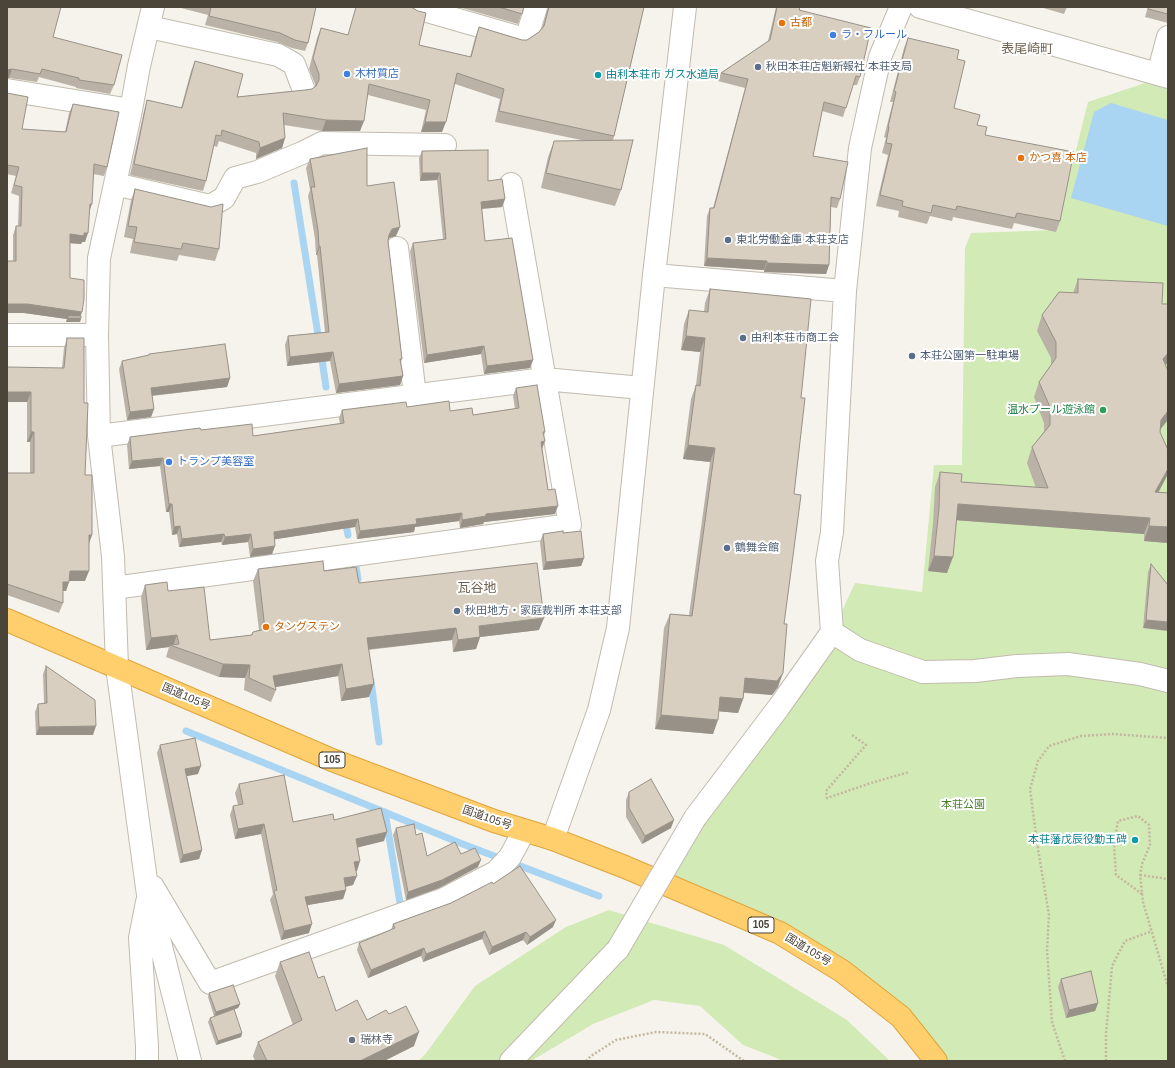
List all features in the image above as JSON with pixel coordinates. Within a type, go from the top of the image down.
[{"type":"highway","name":"国道105号","points":[[7,620],[332,760],[494,822],[553,839],[625,867],[780,933],[842,971],[901,1017],[936,1061]]},
{"type":"street","points":[[413,7],[521,38],[528,33],[536,7]]},
{"type":"street","points":[[553,839],[599,710],[618,628],[654,275],[685,7]]},
{"type":"street","points":[[511,1061],[618,949],[695,818],[779,707],[832,632],[827,561],[832,532],[845,291],[860,148],[880,57],[901,7]]},
{"type":"street","points":[[932,9],[1163,76],[1168,37]]},
{"type":"street","points":[[190,1061],[148,895],[117,668],[113,556],[99,436],[97,335],[99,258],[139,66],[151,17],[278,55],[294,64],[303,88]]},
{"type":"street","points":[[7,90],[131,110]]},
{"type":"street","points":[[115,184],[210,206],[224,198],[235,178],[257,172],[322,143],[444,145]]},
{"type":"street","points":[[114,588],[570,525],[511,184]]},
{"type":"street","points":[[397,248],[415,395]]},
{"type":"street","points":[[654,275],[845,291]]},
{"type":"street","points":[[7,335],[97,335]]},
{"type":"street","points":[[99,436],[544,379],[642,388]]},
{"type":"street","points":[[832,632],[860,650],[923,672],[975,671],[1017,666],[1068,664],[1140,674],[1168,681]]},
{"type":"street","points":[[145,874],[210,983],[444,899],[503,864],[524,831]]},
{"type":"street","points":[[147,1061],[140,938],[148,895]]},
{"type":"path","points":[[1065,1061],[1052,1022],[1047,950],[1049,915],[1030,788],[1038,761],[1049,746],[1081,736],[1114,734],[1168,738]]},
{"type":"path","points":[[852,735],[866,745],[826,791],[827,798],[909,772]]},
{"type":"path","points":[[1142,894],[1116,875],[1114,844],[1118,821],[1138,816],[1149,825],[1150,845],[1142,864],[1140,875],[1142,894],[1168,987]]},
{"type":"path","points":[[1140,875],[1168,878]]},
{"type":"path","points":[[1106,1061],[1106,1034],[1112,966],[1125,940],[1152,931]]},
{"type":"path","points":[[586,1061],[591,1056],[616,1040],[656,1032],[705,1034],[744,1061]]},
{"type":"green space","name":"本荘公園","points":[[1145,83],[1168,89],[1168,1061],[936,1061],[841,971],[658,882],[832,632],[855,583],[922,592],[934,465],[962,465],[965,248],[971,233],[1056,230],[1088,102]]},
{"type":"green space","points":[[609,910],[724,945],[847,1020],[890,1061],[784,1061],[743,1045],[700,1006],[654,1000],[593,1024],[531,1061],[419,1061],[475,986],[566,927]]},
{"type":"water","points":[[1111,103],[1168,120],[1168,226],[1071,198],[1094,112]]},
{"type":"building","points":[[7,7],[61,7],[53,37],[122,55],[114,85],[79,80],[79,78],[42,69],[40,74],[12,69],[7,70]]},
{"type":"building","points":[[211,7],[316,7],[308,43],[295,40],[280,33],[209,16]]},
{"type":"building","points":[[356,7],[411,7],[426,13],[419,45],[471,57],[479,27],[522,40],[527,40],[539,32],[544,26],[549,7],[644,7],[614,136],[499,111],[504,89],[457,73],[446,122],[425,122],[430,100],[369,84],[364,121],[326,120],[283,113],[285,138],[260,148],[259,142],[222,130],[221,136],[216,135],[206,181],[134,164],[147,100],[182,108],[195,61],[243,74],[237,97],[312,89],[316,86],[319,80],[319,74],[313,58],[321,28],[348,35]]},
{"type":"building","points":[[499,7],[524,7],[522,14]]},
{"type":"building","points":[[777,7],[800,7],[799,10],[871,28],[860,77],[856,76],[846,108],[824,102],[813,156],[848,162],[840,199],[831,197],[829,265],[767,263],[767,261],[707,258],[710,208],[714,208],[748,79],[721,73],[770,40]]},
{"type":"building","points":[[1149,7],[1168,7],[1168,14],[1148,9]]},
{"type":"building","points":[[908,38],[959,50],[957,59],[965,61],[954,108],[980,115],[977,125],[987,127],[985,135],[1074,152],[1060,221],[1017,213],[1015,218],[957,206],[956,210],[933,205],[931,213],[902,206],[903,201],[880,195],[892,144],[886,143],[896,92],[894,91]]},
{"type":"building","points":[[7,93],[28,97],[22,129],[66,132],[73,104],[119,112],[107,167],[94,164],[92,204],[90,204],[88,233],[84,233],[84,236],[70,234],[70,278],[84,280],[82,312],[27,304],[7,304],[7,261],[16,261],[16,226],[21,226],[22,187],[14,185],[19,167],[7,165]]},
{"type":"building","points":[[633,140],[621,190],[546,173],[554,141]]},
{"type":"building","points":[[367,148],[367,186],[394,182],[400,227],[392,229],[388,241],[403,376],[339,384],[333,352],[290,357],[288,336],[329,332],[320,246],[311,187],[315,187],[310,159]]},
{"type":"building","points":[[488,150],[488,181],[502,179],[505,199],[481,202],[485,241],[512,238],[533,360],[487,366],[484,346],[427,355],[413,243],[446,239],[440,173],[422,173],[422,151]]},
{"type":"building","points":[[135,189],[211,207],[223,204],[219,249],[183,243],[181,249],[134,242],[137,227],[128,226]]},
{"type":"building","name":"温水プール遊泳館","points":[[1078,279],[1163,283],[1162,304],[1168,304],[1168,353],[1163,359],[1168,371],[1168,411],[1161,420],[1160,432],[1168,450],[1168,469],[1155,492],[1168,493],[1168,527],[1149,526],[1150,518],[958,504],[953,557],[934,556],[939,508],[940,472],[962,474],[961,482],[1048,488],[1032,447],[1050,425],[1050,407],[1039,382],[1056,358],[1056,342],[1042,315],[1059,292],[1078,293]]},
{"type":"building","points":[[710,289],[811,299],[801,398],[805,398],[794,494],[801,495],[784,624],[787,624],[783,673],[777,681],[745,678],[743,699],[720,697],[718,720],[661,715],[670,614],[692,616],[715,448],[688,445],[696,385],[700,386],[705,338],[686,336],[689,310],[708,312]]},
{"type":"building","points":[[68,316],[81,316],[81,318],[68,318]]},
{"type":"building","points":[[67,338],[84,338],[84,403],[88,403],[85,475],[92,475],[92,535],[89,535],[89,571],[70,571],[69,582],[63,582],[63,603],[7,584],[7,473],[34,473],[34,432],[31,432],[31,392],[7,392],[7,367],[64,368]]},
{"type":"building","points":[[225,344],[230,378],[151,388],[154,409],[130,412],[122,361],[149,354]]},
{"type":"building","points":[[537,385],[545,432],[543,432],[545,441],[541,442],[548,490],[555,489],[558,506],[486,514],[486,516],[462,520],[462,513],[416,519],[417,524],[360,531],[358,519],[274,532],[275,546],[253,549],[251,534],[225,537],[224,534],[182,539],[180,526],[174,527],[172,504],[169,504],[163,458],[132,461],[130,437],[200,428],[201,430],[252,424],[253,436],[344,423],[342,410],[406,402],[407,407],[449,401],[450,411],[472,408],[473,415],[519,408],[516,388]]},
{"type":"building","points":[[563,531],[563,533],[581,531],[584,558],[546,562],[543,534]]},
{"type":"building","points":[[323,561],[324,571],[356,567],[359,583],[537,563],[544,618],[479,626],[480,637],[458,640],[456,628],[367,638],[374,684],[346,689],[342,664],[273,676],[276,690],[249,678],[250,665],[223,664],[170,645],[179,644],[177,635],[151,638],[145,585],[167,582],[168,591],[204,587],[210,640],[252,635],[253,632],[265,629],[258,569]]},
{"type":"building","points":[[1151,564],[1168,585],[1168,622],[1146,620]]},
{"type":"building","points":[[46,666],[95,700],[96,726],[39,727],[38,704],[47,703]]},
{"type":"building","points":[[195,738],[201,766],[185,769],[202,850],[183,855],[160,745]]},
{"type":"building","points":[[284,775],[293,822],[333,814],[334,820],[381,808],[387,832],[356,839],[360,861],[354,862],[357,876],[344,878],[346,890],[305,897],[312,924],[284,931],[274,891],[277,890],[264,824],[238,829],[233,806],[243,804],[239,784]]},
{"type":"building","points":[[651,779],[674,820],[645,836],[629,808],[629,792]]},
{"type":"building","points":[[414,824],[416,835],[422,833],[427,856],[455,842],[461,854],[475,848],[481,860],[442,880],[408,892],[396,828]]},
{"type":"building","points":[[520,866],[556,920],[530,937],[526,932],[492,947],[485,931],[426,954],[424,948],[371,970],[359,943],[395,928],[393,924],[451,903],[492,882],[493,884]]},
{"type":"building","points":[[309,952],[318,978],[324,976],[336,1011],[357,1000],[367,1020],[386,1010],[389,1014],[406,1006],[419,1032],[360,1061],[267,1061],[258,1042],[302,1020],[280,962]]},
{"type":"building","points":[[1091,971],[1098,1003],[1069,1010],[1061,979]]},
{"type":"building","points":[[233,985],[240,1004],[216,1012],[209,993]]},
{"type":"building","points":[[234,1009],[242,1033],[218,1041],[210,1018]]},
{"type":"waterway","points":[[294,183],[319,341]]},
{"type":"waterway","points":[[321,353],[326,387]]},
{"type":"waterway","points":[[345,520],[348,535]]},
{"type":"waterway","points":[[356,567],[358,579]]},
{"type":"waterway","points":[[371,681],[379,742]]},
{"type":"waterway","points":[[186,731],[460,843],[599,896]]},
{"type":"waterway","points":[[385,812],[400,903]]},
{"type":"place","name":"古都","points":[[782,23]]},
{"type":"place","name":"ラ・フルール","points":[[833,35]]},
{"type":"place","name":"秋田本荘店魁新報社 本荘支局","points":[[758,67]]},
{"type":"place","name":"木村質店","points":[[347,74]]},
{"type":"place","name":"由利本荘市 ガス水道局","points":[[598,75]]},
{"type":"place","name":"かつ喜 本店","points":[[1021,158]]},
{"type":"place","name":"東北労働金庫 本荘支店","points":[[728,240]]},
{"type":"place","name":"由利本荘市商工会","points":[[743,338]]},
{"type":"place","name":"本荘公園第一駐車場","points":[[912,356]]},
{"type":"place","name":"温水プール遊泳館","points":[[1103,410]]},
{"type":"place","name":"トランプ美容室","points":[[169,462]]},
{"type":"place","name":"鶴舞会館","points":[[727,548]]},
{"type":"place","name":"秋田地方・家庭裁判所 本荘支部","points":[[457,611]]},
{"type":"place","name":"タングステン","points":[[266,627]]},
{"type":"place","name":"本荘藩戊辰役勤王碑","points":[[1135,840]]},
{"type":"place","name":"瑞林寺","points":[[352,1040]]},
{"type":"district","name":"表尾崎町","points":[[1027,49]]},
{"type":"district","name":"瓦谷地","points":[[477,588]]}]
